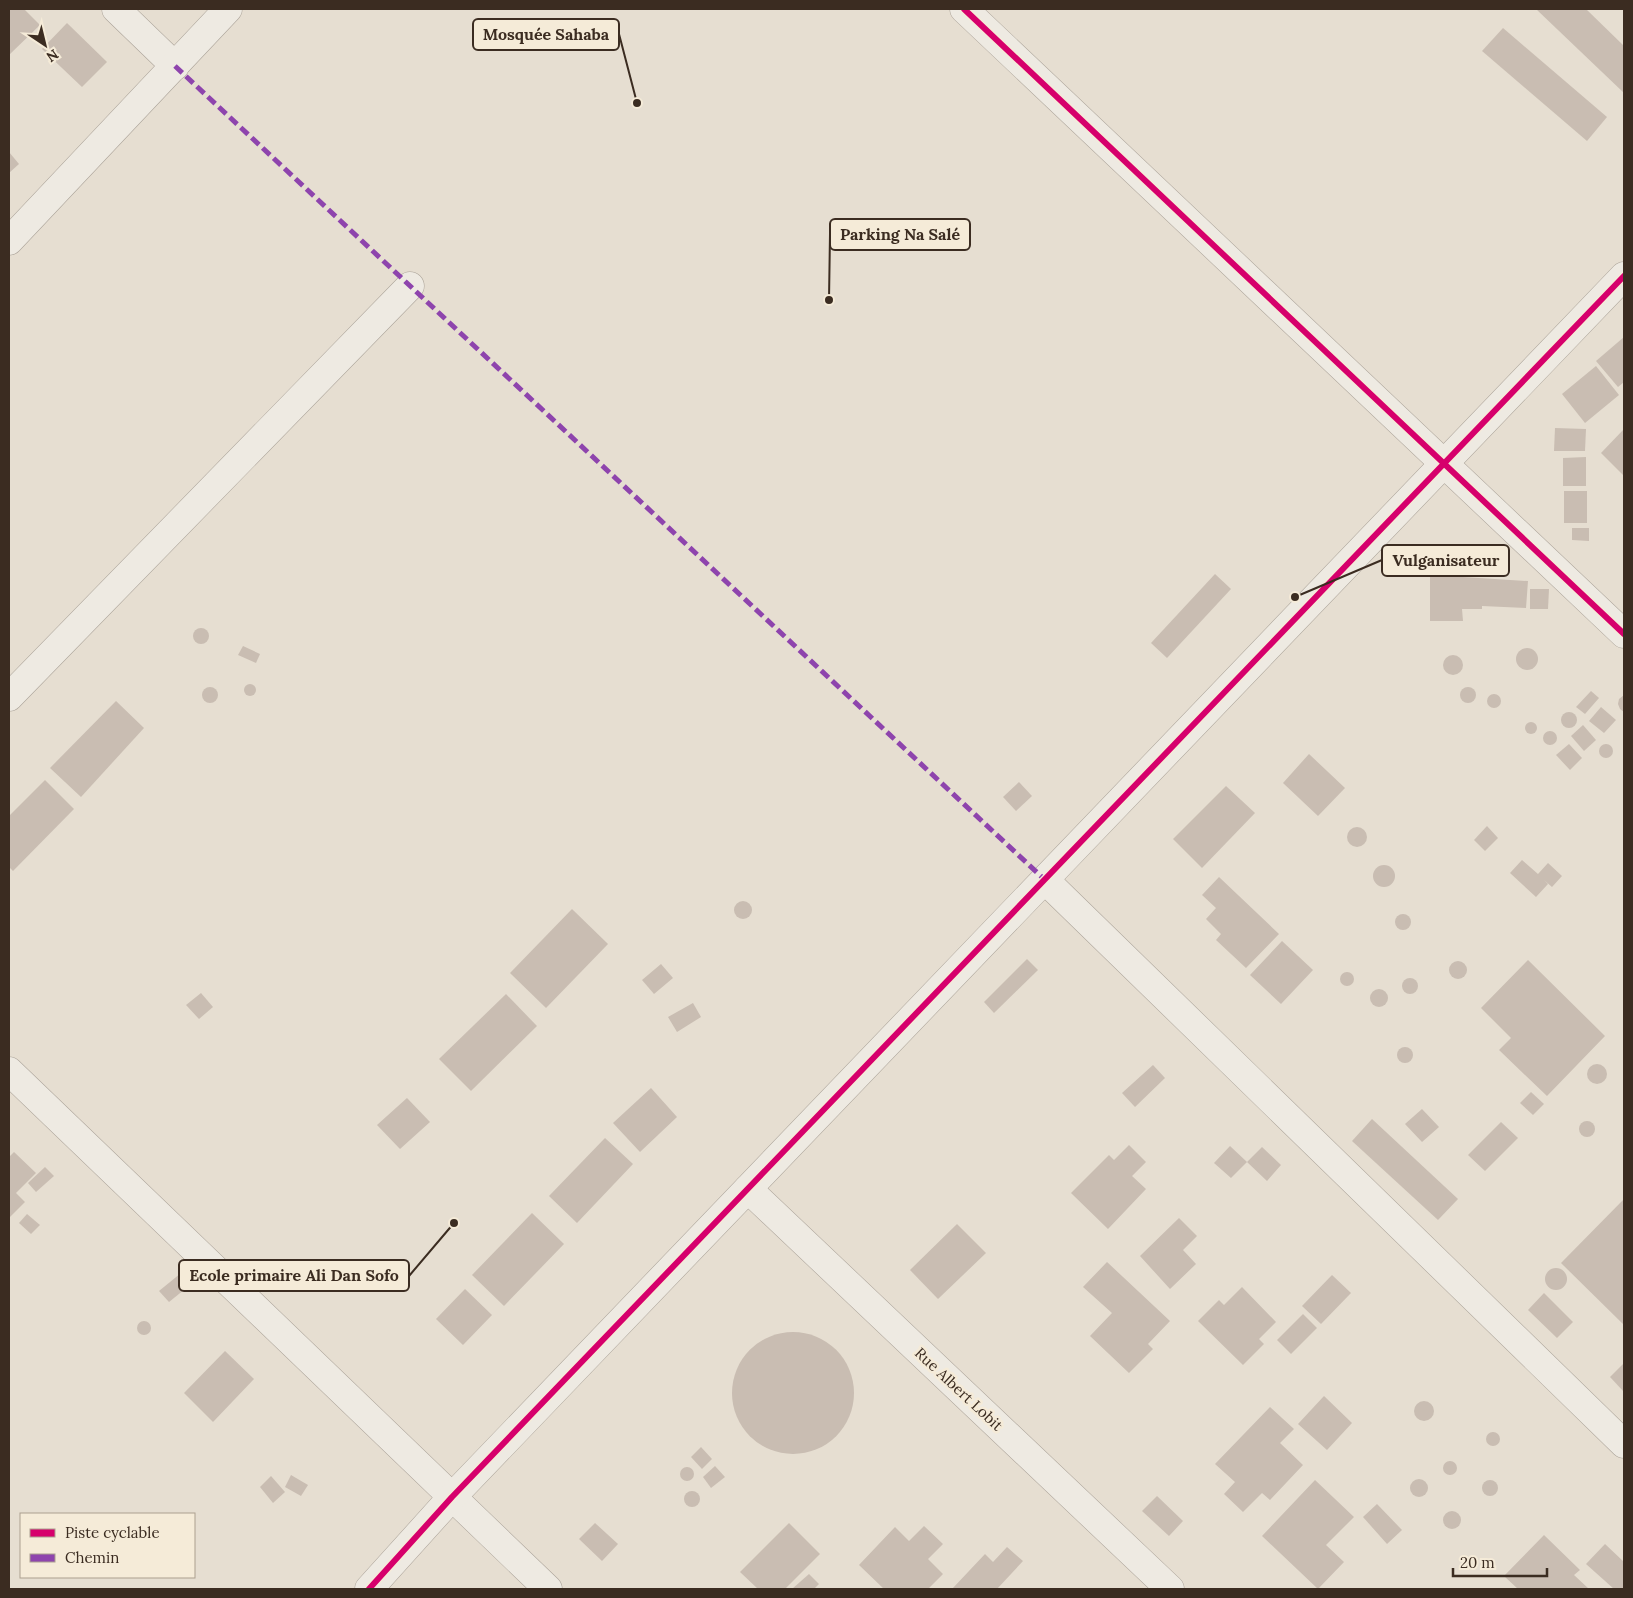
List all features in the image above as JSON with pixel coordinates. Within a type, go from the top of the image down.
[{"type":"street","points":[[116,9],[175,66]]},
{"type":"street","points":[[9,240],[228,9]]},
{"type":"street","points":[[964,9],[1624,634]]},
{"type":"street","points":[[368,1589],[452,1497],[1624,276]]},
{"type":"street","points":[[9,697],[410,286]]},
{"type":"street","points":[[1045,880],[1624,1444]]},
{"type":"street","points":[[9,1071],[548,1589]]},
{"type":"street","name":"Rue Albert Lobit","points":[[748,1189],[1170,1589]]},
{"type":"building","points":[[9,9],[24,9],[40,25],[9,55]]},
{"type":"building","points":[[1536,9],[1586,9],[1624,46],[1624,93]]},
{"type":"building","points":[[67,23],[107,62],[82,87],[42,49]]},
{"type":"building","points":[[1503,28],[1607,117],[1587,141],[1482,51]]},
{"type":"building","points":[[9,152],[19,164],[9,173]]},
{"type":"building","points":[[1624,337],[1624,382],[1618,387],[1596,361]]},
{"type":"building","points":[[1596,366],[1619,395],[1585,423],[1562,394]]},
{"type":"building","points":[[1555,428],[1586,429],[1585,451],[1554,451]]},
{"type":"building","points":[[1624,429],[1624,476],[1601,453]]},
{"type":"building","points":[[1586,457],[1586,486],[1563,486],[1563,458]]},
{"type":"building","points":[[1564,491],[1587,491],[1587,523],[1564,523]]},
{"type":"building","points":[[1572,528],[1589,528],[1589,541],[1572,540]]},
{"type":"building","points":[[1430,568],[1463,568],[1463,577],[1528,581],[1526,608],[1482,606],[1482,609],[1462,609],[1463,621],[1430,621]]},
{"type":"building","points":[[1215,574],[1231,589],[1167,658],[1151,643]]},
{"type":"building","points":[[1530,589],[1549,589],[1548,609],[1530,609]]},
{"type":"building","points":[[201,628],[207,630],[209,636],[207,642],[201,644],[195,642],[193,636],[195,630]]},
{"type":"building","points":[[243,646],[260,654],[256,663],[238,655]]},
{"type":"building","points":[[1527,648],[1535,651],[1538,659],[1535,667],[1527,670],[1519,667],[1516,659],[1519,651]]},
{"type":"building","points":[[1453,655],[1460,658],[1463,665],[1460,672],[1453,675],[1446,672],[1443,665],[1446,658]]},
{"type":"building","points":[[250,684],[256,690],[250,696],[244,690]]},
{"type":"building","points":[[210,687],[216,689],[218,695],[216,701],[210,703],[204,701],[202,695],[204,689]]},
{"type":"building","points":[[1468,687],[1476,695],[1468,703],[1460,695]]},
{"type":"building","points":[[1591,691],[1599,698],[1585,714],[1576,707]]},
{"type":"building","points":[[1494,694],[1499,696],[1501,701],[1499,706],[1494,708],[1489,706],[1487,701],[1489,696]]},
{"type":"building","points":[[1624,695],[1624,712],[1618,704],[1619,699]]},
{"type":"building","points":[[116,701],[144,728],[81,797],[50,768]]},
{"type":"building","points":[[1601,707],[1616,720],[1604,733],[1589,721]]},
{"type":"building","points":[[1569,712],[1577,720],[1569,728],[1561,720]]},
{"type":"building","points":[[1531,722],[1537,728],[1531,734],[1525,728]]},
{"type":"building","points":[[1583,725],[1596,740],[1584,751],[1571,736]]},
{"type":"building","points":[[1547,731],[1553,731],[1557,738],[1553,745],[1547,745],[1543,741],[1543,735]]},
{"type":"building","points":[[1569,744],[1582,758],[1570,770],[1556,755]]},
{"type":"building","points":[[1603,744],[1609,744],[1613,751],[1609,758],[1603,758],[1599,754],[1599,748]]},
{"type":"building","points":[[1309,754],[1345,788],[1318,816],[1283,783]]},
{"type":"building","points":[[45,780],[74,809],[13,871],[9,867],[9,816]]},
{"type":"building","points":[[1019,782],[1032,796],[1016,811],[1003,797]]},
{"type":"building","points":[[1226,786],[1255,813],[1202,868],[1173,839]]},
{"type":"building","points":[[1487,826],[1498,838],[1485,851],[1474,840]]},
{"type":"building","points":[[1357,827],[1364,830],[1367,837],[1364,844],[1357,847],[1350,844],[1347,837],[1350,830]]},
{"type":"building","points":[[1522,860],[1538,874],[1548,863],[1562,876],[1552,887],[1544,880],[1548,884],[1536,897],[1510,873]]},
{"type":"building","points":[[1384,865],[1392,868],[1395,876],[1392,884],[1384,887],[1376,884],[1373,876],[1376,868]]},
{"type":"building","points":[[1219,877],[1279,934],[1246,968],[1216,940],[1221,934],[1206,919],[1216,908],[1202,895]]},
{"type":"building","points":[[743,901],[749,904],[752,910],[749,916],[743,919],[737,916],[734,910],[737,904]]},
{"type":"building","points":[[572,909],[608,944],[546,1008],[510,973]]},
{"type":"building","points":[[1403,914],[1409,916],[1411,922],[1409,928],[1403,930],[1397,928],[1395,922],[1397,916]]},
{"type":"building","points":[[1282,941],[1313,970],[1281,1004],[1250,975]]},
{"type":"building","points":[[1027,959],[1038,970],[994,1013],[984,1002]]},
{"type":"building","points":[[1528,960],[1605,1036],[1547,1096],[1499,1050],[1511,1038],[1481,1008]]},
{"type":"building","points":[[1458,961],[1464,964],[1467,970],[1464,976],[1458,979],[1452,976],[1449,970],[1452,964]]},
{"type":"building","points":[[661,964],[673,978],[654,994],[642,980]]},
{"type":"building","points":[[1344,972],[1350,972],[1354,979],[1350,986],[1344,986],[1340,982],[1340,976]]},
{"type":"building","points":[[1407,978],[1413,978],[1418,983],[1416,992],[1407,994],[1402,989],[1402,983]]},
{"type":"building","points":[[1379,989],[1385,992],[1388,998],[1385,1004],[1379,1007],[1373,1004],[1370,998],[1373,992]]},
{"type":"building","points":[[201,993],[213,1007],[199,1019],[186,1005]]},
{"type":"building","points":[[506,994],[537,1026],[471,1091],[439,1059]]},
{"type":"building","points":[[693,1003],[701,1017],[677,1032],[668,1017]]},
{"type":"building","points":[[1405,1047],[1411,1049],[1413,1055],[1411,1061],[1405,1063],[1399,1061],[1397,1055],[1399,1049]]},
{"type":"building","points":[[1597,1064],[1604,1067],[1607,1074],[1604,1081],[1597,1084],[1590,1081],[1587,1074],[1590,1067]]},
{"type":"building","points":[[1153,1065],[1165,1078],[1135,1107],[1122,1093]]},
{"type":"building","points":[[651,1088],[677,1117],[640,1152],[613,1123]]},
{"type":"building","points":[[1531,1092],[1544,1104],[1533,1115],[1520,1103]]},
{"type":"building","points":[[407,1098],[430,1122],[400,1149],[377,1125]]},
{"type":"building","points":[[1422,1109],[1439,1127],[1422,1142],[1405,1124]]},
{"type":"building","points":[[1372,1119],[1458,1199],[1438,1220],[1352,1141]]},
{"type":"building","points":[[1584,1121],[1590,1121],[1595,1126],[1593,1135],[1584,1137],[1579,1132],[1579,1126]]},
{"type":"building","points":[[1501,1122],[1518,1138],[1485,1171],[1468,1155]]},
{"type":"building","points":[[605,1138],[633,1164],[577,1223],[549,1196]]},
{"type":"building","points":[[1129,1145],[1146,1162],[1132,1176],[1146,1189],[1108,1229],[1071,1193],[1109,1155],[1114,1160]]},
{"type":"building","points":[[1230,1146],[1247,1162],[1231,1178],[1214,1163]]},
{"type":"building","points":[[1262,1147],[1281,1165],[1267,1181],[1247,1162]]},
{"type":"building","points":[[14,1152],[36,1173],[16,1193],[25,1202],[9,1218],[9,1157]]},
{"type":"building","points":[[45,1167],[54,1176],[36,1192],[28,1183]]},
{"type":"building","points":[[1624,1199],[1624,1325],[1561,1263]]},
{"type":"building","points":[[532,1213],[564,1244],[504,1306],[472,1275]]},
{"type":"building","points":[[27,1214],[40,1225],[31,1234],[19,1223]]},
{"type":"building","points":[[1179,1218],[1197,1236],[1183,1250],[1196,1264],[1170,1289],[1140,1256]]},
{"type":"building","points":[[957,1224],[986,1253],[938,1299],[910,1270]]},
{"type":"building","points":[[1107,1262],[1170,1321],[1148,1344],[1153,1349],[1129,1373],[1090,1336],[1112,1313],[1083,1287]]},
{"type":"building","points":[[1552,1268],[1560,1268],[1567,1275],[1567,1283],[1560,1290],[1552,1290],[1545,1283],[1545,1275]]},
{"type":"building","points":[[186,1269],[195,1281],[169,1302],[159,1291]]},
{"type":"building","points":[[1332,1275],[1351,1293],[1321,1324],[1302,1306]]},
{"type":"building","points":[[1242,1287],[1276,1322],[1259,1339],[1264,1344],[1243,1365],[1198,1321],[1219,1300],[1224,1305]]},
{"type":"building","points":[[465,1289],[492,1315],[463,1345],[436,1319]]},
{"type":"building","points":[[1544,1293],[1573,1322],[1557,1338],[1528,1310]]},
{"type":"building","points":[[1303,1314],[1317,1328],[1291,1354],[1277,1340]]},
{"type":"building","points":[[144,1321],[149,1323],[151,1328],[149,1333],[144,1335],[139,1333],[137,1328],[139,1323]]},
{"type":"building","points":[[793,1332],[816,1337],[836,1350],[849,1370],[854,1393],[849,1416],[836,1436],[816,1449],[793,1454],[770,1449],[750,1436],[737,1416],[732,1393],[737,1370],[750,1350],[770,1337]]},
{"type":"building","points":[[225,1351],[254,1379],[213,1422],[184,1393]]},
{"type":"building","points":[[1624,1363],[1624,1392],[1610,1377]]},
{"type":"building","points":[[1324,1396],[1352,1423],[1327,1450],[1298,1424]]},
{"type":"building","points":[[1424,1401],[1431,1404],[1434,1411],[1431,1418],[1424,1421],[1417,1418],[1414,1411],[1417,1404]]},
{"type":"building","points":[[1270,1407],[1294,1429],[1280,1443],[1303,1465],[1270,1500],[1262,1493],[1243,1512],[1224,1494],[1235,1482],[1215,1464]]},
{"type":"building","points":[[1490,1432],[1496,1432],[1500,1439],[1496,1446],[1490,1446],[1486,1442],[1486,1436]]},
{"type":"building","points":[[701,1447],[712,1459],[702,1469],[691,1457]]},
{"type":"building","points":[[1450,1461],[1455,1463],[1457,1468],[1455,1473],[1450,1475],[1445,1473],[1443,1468],[1445,1463]]},
{"type":"building","points":[[715,1466],[725,1477],[711,1488],[703,1477]]},
{"type":"building","points":[[684,1467],[690,1467],[694,1474],[690,1481],[684,1481],[680,1477],[680,1471]]},
{"type":"building","points":[[291,1475],[308,1485],[301,1496],[285,1487]]},
{"type":"building","points":[[271,1476],[285,1492],[273,1503],[260,1487]]},
{"type":"building","points":[[1415,1479],[1423,1479],[1428,1484],[1426,1495],[1415,1497],[1410,1492],[1410,1484]]},
{"type":"building","points":[[1315,1480],[1354,1517],[1326,1545],[1344,1562],[1318,1589],[1262,1536]]},
{"type":"building","points":[[1490,1480],[1496,1482],[1498,1488],[1496,1494],[1490,1496],[1484,1494],[1482,1488],[1484,1482]]},
{"type":"building","points":[[689,1491],[695,1491],[700,1496],[698,1505],[689,1507],[684,1502],[684,1496]]},
{"type":"building","points":[[1157,1496],[1183,1521],[1169,1536],[1142,1511]]},
{"type":"building","points":[[1377,1504],[1402,1530],[1387,1544],[1363,1517]]},
{"type":"building","points":[[1452,1511],[1458,1514],[1461,1520],[1458,1526],[1452,1529],[1446,1526],[1443,1520],[1446,1514]]},
{"type":"building","points":[[595,1523],[618,1544],[602,1561],[579,1539]]},
{"type":"building","points":[[789,1523],[820,1554],[785,1589],[758,1589],[740,1572]]},
{"type":"building","points":[[924,1526],[943,1544],[928,1559],[943,1574],[928,1589],[884,1589],[859,1565],[895,1527],[909,1541]]},
{"type":"building","points":[[1544,1535],[1580,1570],[1574,1575],[1589,1589],[1518,1589],[1504,1576]]},
{"type":"building","points":[[1605,1544],[1624,1562],[1624,1589],[1614,1589],[1586,1564]]},
{"type":"building","points":[[1007,1547],[1023,1561],[997,1589],[952,1589],[985,1554],[993,1562]]},
{"type":"building","points":[[809,1574],[819,1584],[814,1589],[792,1589]]},
{"type":"marked path","points":[[175,66],[1045,880]]},
{"type":"cycle path","points":[[964,9],[1624,634]]},
{"type":"cycle path","points":[[369,1589],[452,1497],[1624,276]]},
{"type":"place","name":"Mosquée Sahaba","points":[[637,103]]},
{"type":"place","name":"Parking Na Salé","points":[[829,300]]},
{"type":"place","name":"Vulganisateur","points":[[1295,597]]},
{"type":"place","name":"Ecole primaire Ali Dan Sofo","points":[[454,1223]]}]
